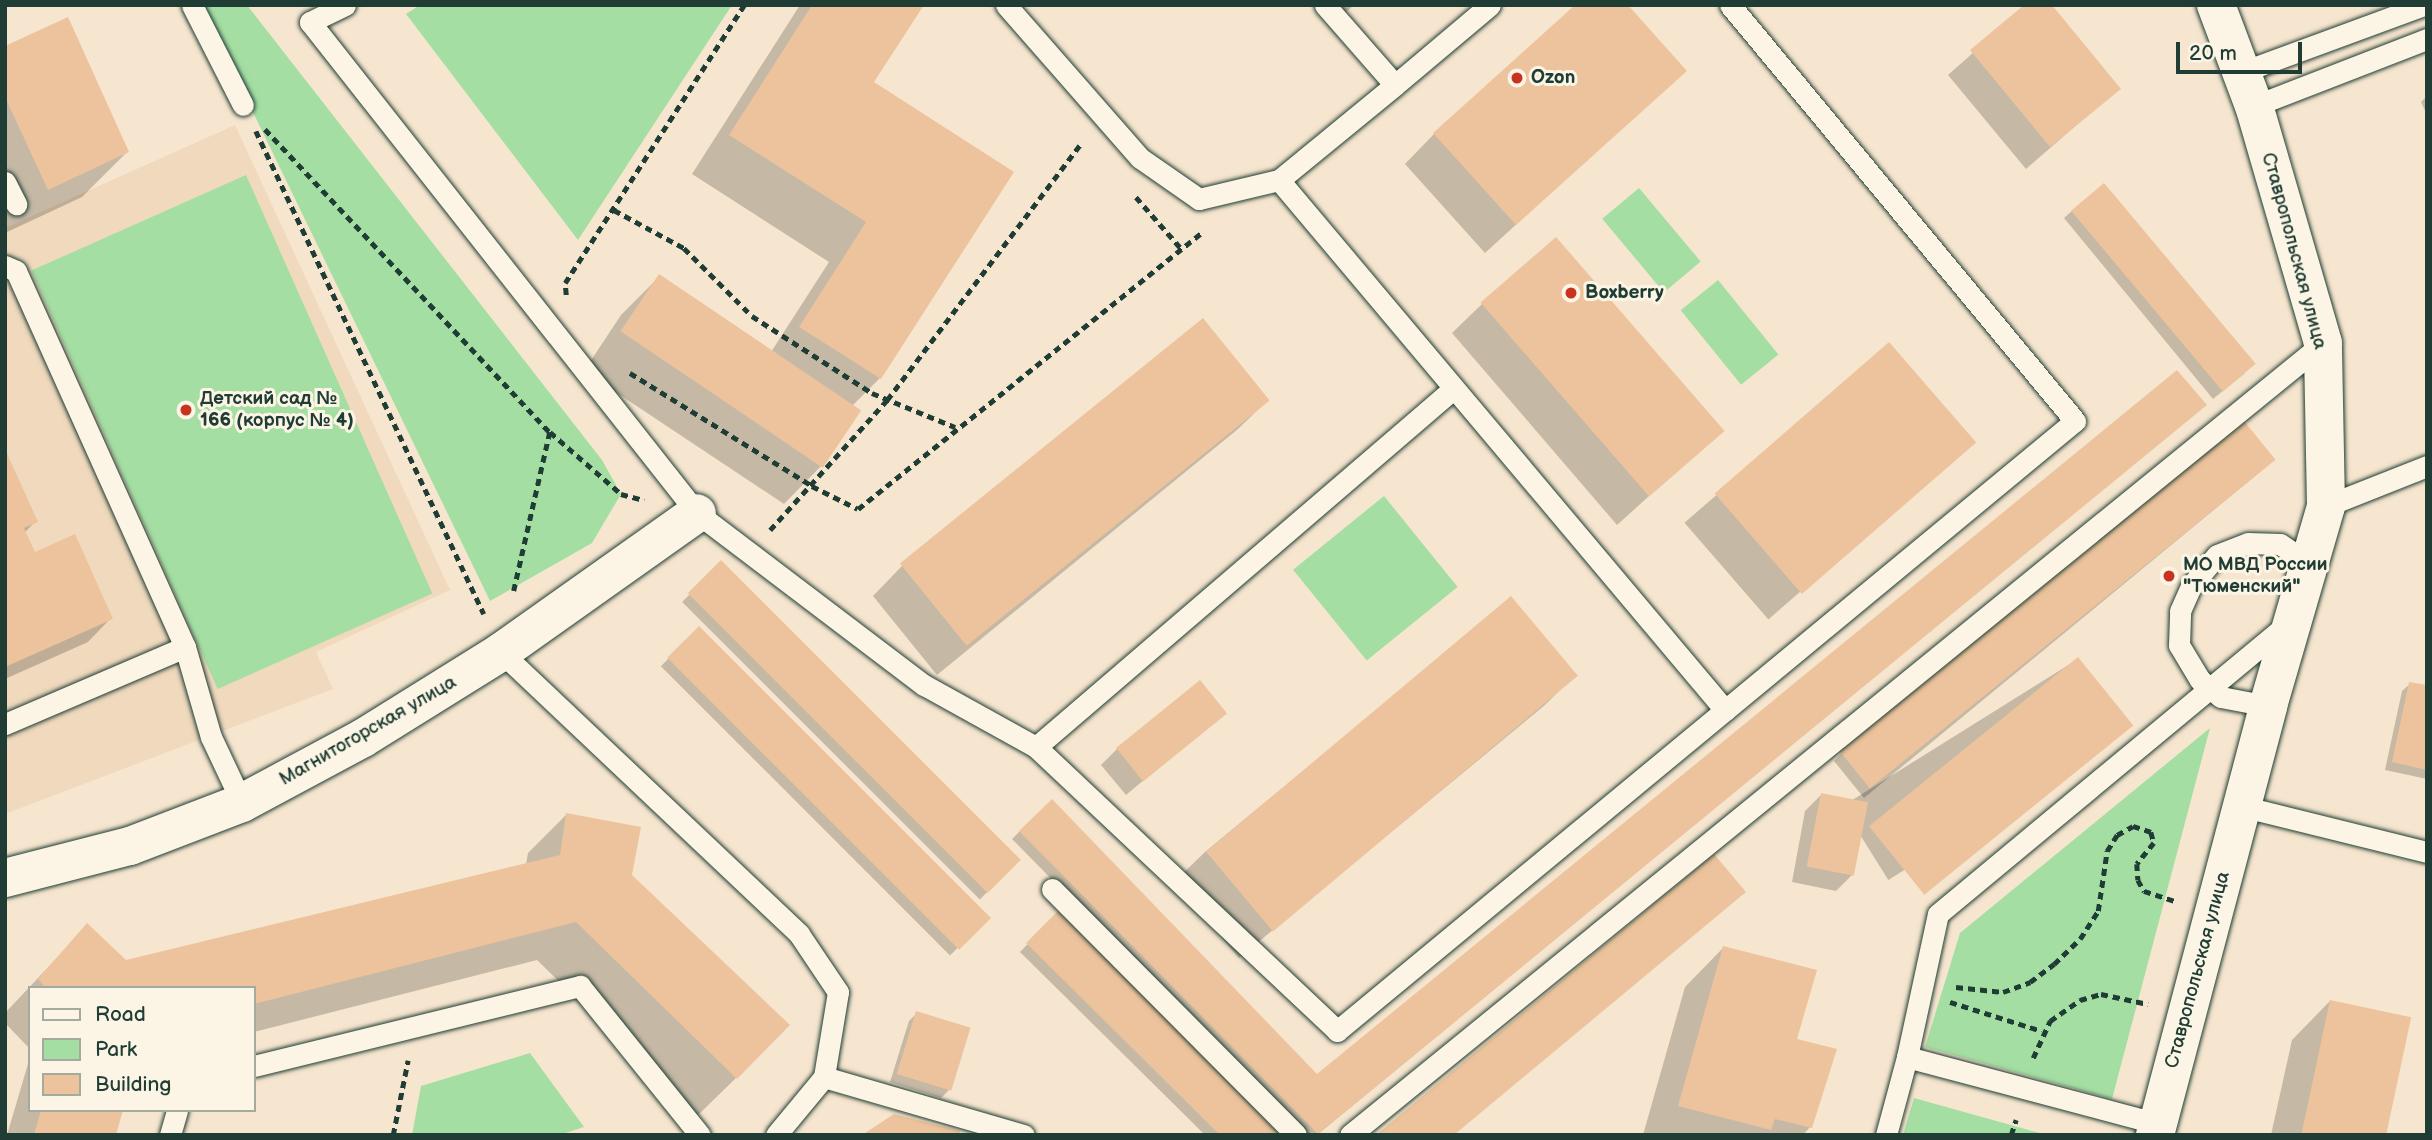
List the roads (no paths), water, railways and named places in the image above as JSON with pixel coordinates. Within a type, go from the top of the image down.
[{"type":"street","name":"Ставропольская улица","points":[[2157,1129],[2268,706],[2326,506],[2323,343],[2248,89],[2216,5]]},
{"type":"street","name":"Магнитогорская улица","points":[[5,878],[130,846],[242,803],[363,738],[500,652],[697,513]]},
{"type":"lane","points":[[192,5],[243,105]]},
{"type":"lane","points":[[345,5],[310,22],[697,513],[924,685],[1036,747],[1337,1031],[2075,421],[1730,5]]},
{"type":"lane","points":[[1006,5],[1140,158],[1199,199],[1279,180],[1489,5]]},
{"type":"lane","points":[[1325,5],[1395,85]]},
{"type":"lane","points":[[2248,89],[2424,5]]},
{"type":"lane","points":[[2248,89],[2427,39]]},
{"type":"lane","points":[[1279,180],[1452,390],[1726,710]]},
{"type":"lane","points":[[5,183],[16,204]]},
{"type":"lane","points":[[5,266],[16,271],[185,647],[212,737],[242,803]]},
{"type":"lane","points":[[1350,1135],[2323,343]]},
{"type":"lane","points":[[1036,747],[1452,390]]},
{"type":"lane","points":[[2326,506],[2427,466]]},
{"type":"lane","points":[[2268,706],[2221,697],[2200,680],[2179,645],[2180,611],[2191,586],[2217,555],[2248,543],[2280,544],[2308,564]]},
{"type":"lane","points":[[1886,1135],[1908,1057],[1938,914],[2291,622]]},
{"type":"lane","points":[[5,724],[185,647]]},
{"type":"lane","points":[[500,652],[799,934],[838,992],[824,1077],[776,1135]]},
{"type":"lane","points":[[2241,806],[2427,852]]},
{"type":"lane","points":[[1052,889],[1296,1135]]},
{"type":"lane","points":[[256,1066],[580,986],[699,1135]]},
{"type":"lane","points":[[1908,1057],[2027,1089],[2157,1129]]},
{"type":"lane","points":[[824,1077],[1024,1135]]},
{"type":"lane","points":[[170,1135],[176,1112]]},
{"type":"place","name":"Ozon","points":[[1517,78]]},
{"type":"place","name":"Boxberry","points":[[1571,293]]},
{"type":"place","name":"Детский сад № 166 (корпус № 4)","points":[[186,410]]},
{"type":"place","name":"МО МВД России \"Тюменский\"","points":[[2169,576]]}]
